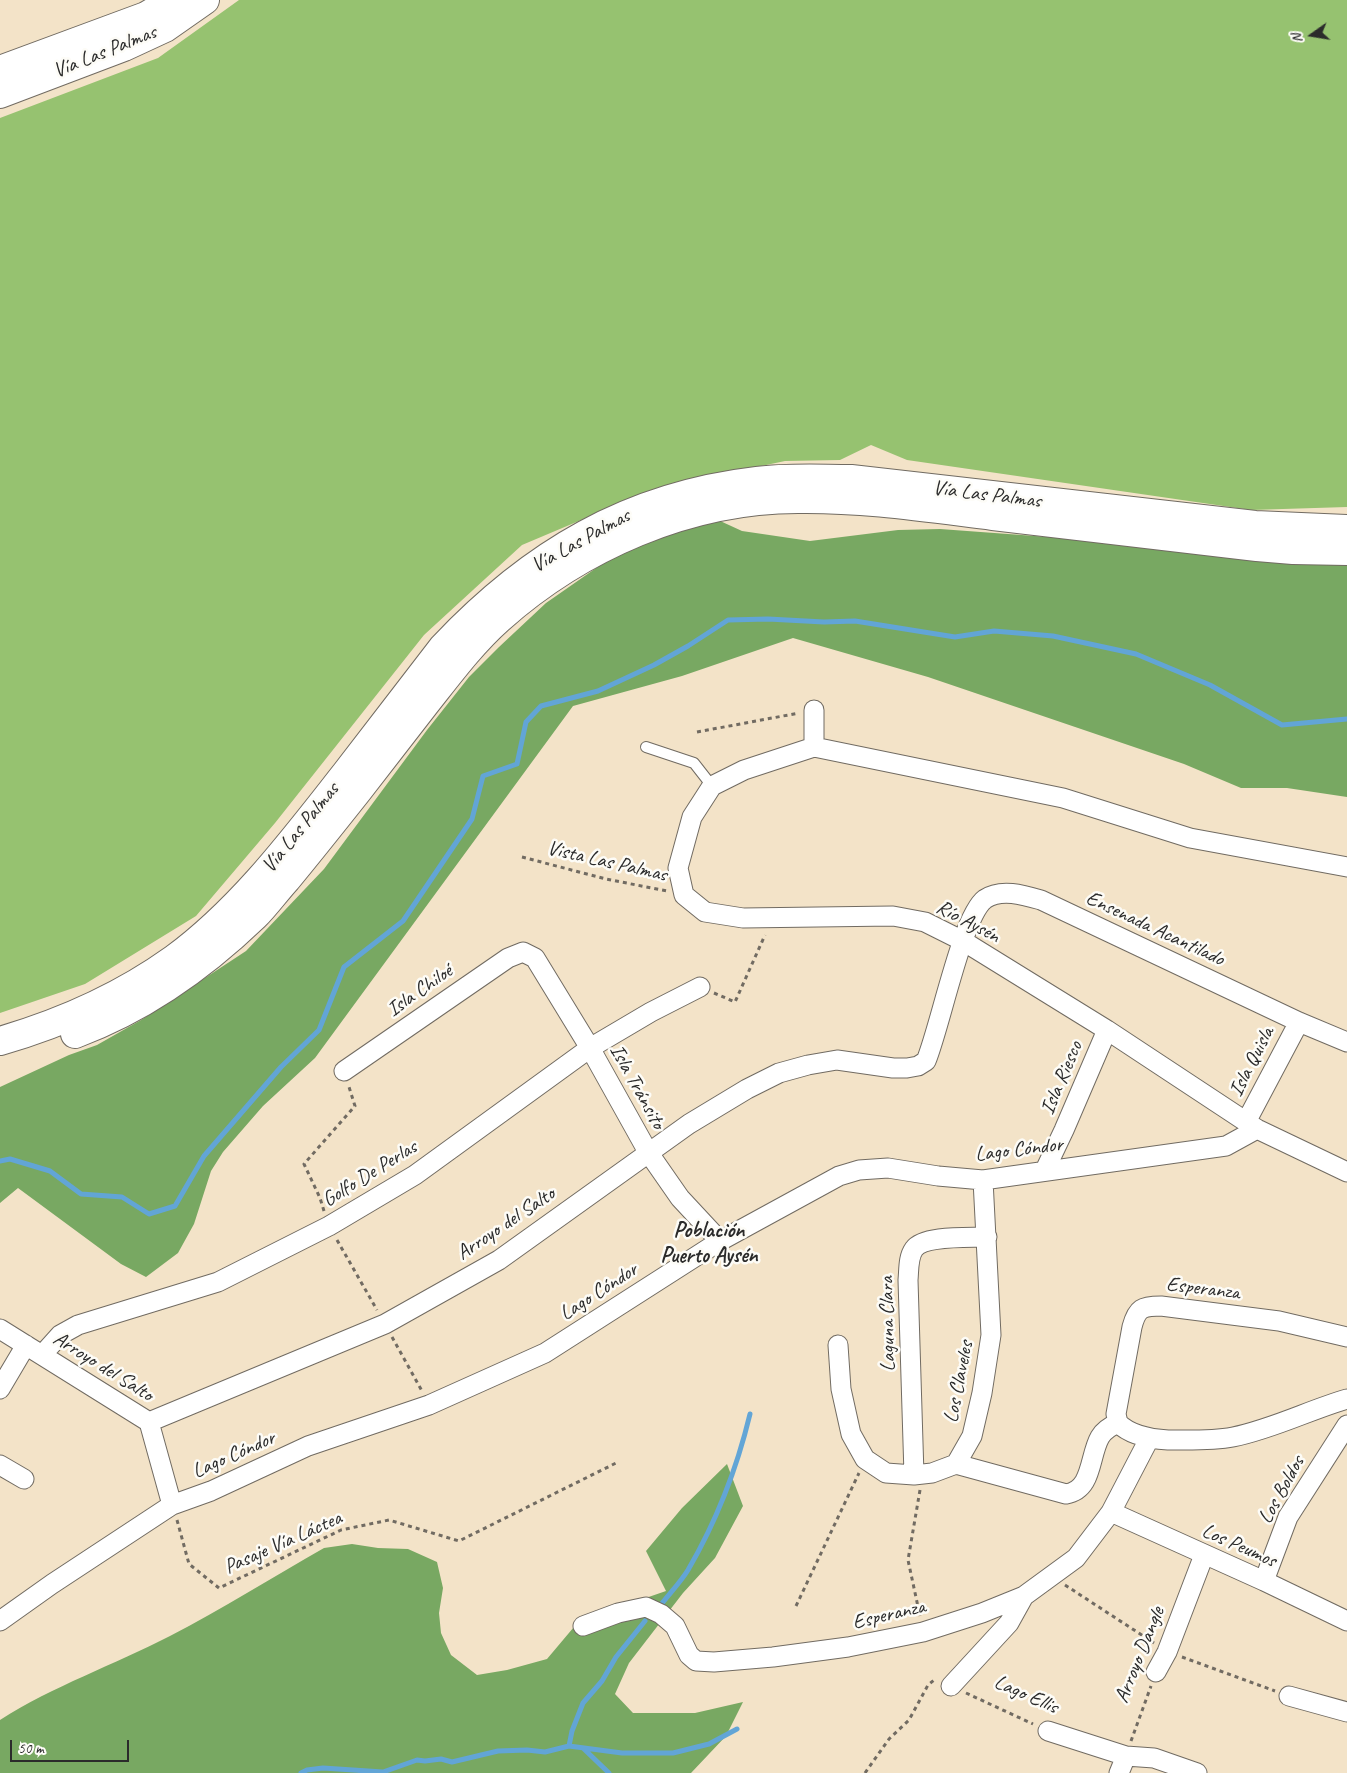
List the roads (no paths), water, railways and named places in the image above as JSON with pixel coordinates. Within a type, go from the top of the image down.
[{"type":"highway","name":"Vía Las Palmas","points":[[0,70],[146,16],[173,0]]},
{"type":"highway","name":"Vía Las Palmas","points":[[0,94],[124,48],[165,28],[205,0]]},
{"type":"highway","name":"Vía Las Palmas","points":[[0,1041],[54,1024],[116,996],[174,958],[202,936],[252,887],[304,828],[444,647],[481,608],[517,578],[549,555],[576,539],[611,521],[662,501],[726,485],[791,478],[873,473],[1254,526],[1347,529]]},
{"type":"highway","name":"Vía Las Palmas","points":[[0,1059],[81,1032],[128,1012],[197,966],[257,913],[311,849],[450,672],[500,618],[585,558],[642,530],[687,515],[732,504],[787,499],[826,499],[963,512],[1257,547],[1347,551]]},
{"type":"street","points":[[814,710],[814,747]]},
{"type":"street","points":[[712,786],[744,770],[814,747],[1063,798],[1190,838],[1347,867]]},
{"type":"street","name":"Río Aysén","points":[[712,786],[692,817],[678,868],[684,895],[705,912],[743,918],[892,916],[925,922],[963,941],[1107,1030],[1252,1126],[1347,1172]]},
{"type":"street","name":"Ensenada Acantilado","points":[[963,941],[975,909],[986,898],[1000,894],[1016,893],[1041,900],[1298,1022],[1347,1042]]},
{"type":"street","name":"Arroyo del Salto","points":[[0,1329],[149,1422],[385,1324],[499,1260],[648,1152],[747,1089],[779,1073],[837,1060],[893,1068],[918,1066],[926,1061],[963,941]]},
{"type":"street","name":"Isla Tránsito","points":[[523,952],[535,958],[590,1048],[648,1152],[680,1198],[720,1241]]},
{"type":"street","name":"Isla Chiloé","points":[[344,1070],[508,958],[523,952]]},
{"type":"street","name":"Golfo De Perlas","points":[[0,1389],[34,1350],[78,1325],[218,1282],[329,1226],[415,1175],[590,1048],[651,1012],[700,987]]},
{"type":"street","name":"Isla Quisla","points":[[1252,1126],[1298,1022]]},
{"type":"street","name":"Isla Riesco","points":[[1045,1170],[1107,1030]]},
{"type":"street","name":"Lago Cóndor","points":[[0,1621],[52,1584],[172,1505],[211,1491],[308,1446],[429,1405],[545,1353],[720,1241],[839,1176],[858,1170],[888,1168],[938,1176],[984,1180],[1226,1146],[1252,1126]]},
{"type":"street","name":"Los Claveles","points":[[956,1464],[972,1436],[982,1393],[991,1335],[984,1180]]},
{"type":"street","name":"Laguna Clara","points":[[918,1475],[908,1280],[910,1260],[914,1249],[926,1241],[987,1237]]},
{"type":"street","name":"Esperanza","points":[[1118,1423],[1116,1414],[1134,1317],[1139,1310],[1148,1306],[1279,1321],[1347,1337]]},
{"type":"street","points":[[838,1345],[841,1389],[851,1434],[865,1459],[886,1473],[918,1475],[932,1473],[956,1464],[1066,1494],[1076,1493],[1084,1484],[1100,1438],[1108,1428],[1118,1423],[1124,1428],[1149,1439],[1192,1441],[1233,1437],[1347,1399]]},
{"type":"street","name":"Lago Cóndor","points":[[149,1422],[172,1505]]},
{"type":"street","name":"Los Boldos","points":[[1264,1581],[1288,1517],[1347,1425]]},
{"type":"street","name":"Esperanza","points":[[583,1626],[618,1613],[646,1607],[661,1614],[674,1626],[689,1655],[696,1661],[714,1662],[773,1658],[839,1648],[923,1632],[982,1613],[1024,1596],[1076,1558],[1111,1512],[1149,1439]]},
{"type":"street","points":[[0,1465],[24,1479]]},
{"type":"street","name":"Los Peumos","points":[[1111,1512],[1264,1581],[1347,1621]]},
{"type":"street","name":"Arroyo Dangle","points":[[1156,1672],[1167,1652],[1204,1555]]},
{"type":"street","name":"Lago Ellis","points":[[943,1683],[1009,1623],[1024,1596]]},
{"type":"street","points":[[1289,1696],[1347,1712]]},
{"type":"street","name":"Lago Ellis","points":[[1048,1731],[1122,1764],[1154,1758],[1197,1773]]},
{"type":"lane","points":[[646,747],[694,763],[712,786]]},
{"type":"waterway","points":[[0,1161],[10,1159],[50,1171],[81,1194],[122,1197],[149,1214],[175,1206],[204,1156],[281,1067],[319,1030],[344,967],[403,921],[472,819],[483,776],[517,764],[526,722],[541,706],[598,691],[654,665],[728,620],[855,621],[955,637],[994,631],[1053,636],[1136,654],[1210,685],[1282,725],[1347,719]]},
{"type":"waterway","points":[[660,1606],[688,1570],[708,1533],[725,1494],[750,1414]]},
{"type":"waterway","points":[[569,1746],[572,1731],[583,1703],[602,1681],[616,1657],[645,1621]]},
{"type":"waterway","points":[[301,1773],[307,1770],[323,1768],[383,1772],[417,1760],[441,1759],[452,1762],[498,1751],[527,1750],[545,1752],[569,1746],[622,1753],[673,1753],[709,1744],[737,1729]]},
{"type":"waterway","points":[[584,1749],[609,1773]]},
{"type":"district","name":"Población Puerto Aysén","points":[[709,1244]]}]
